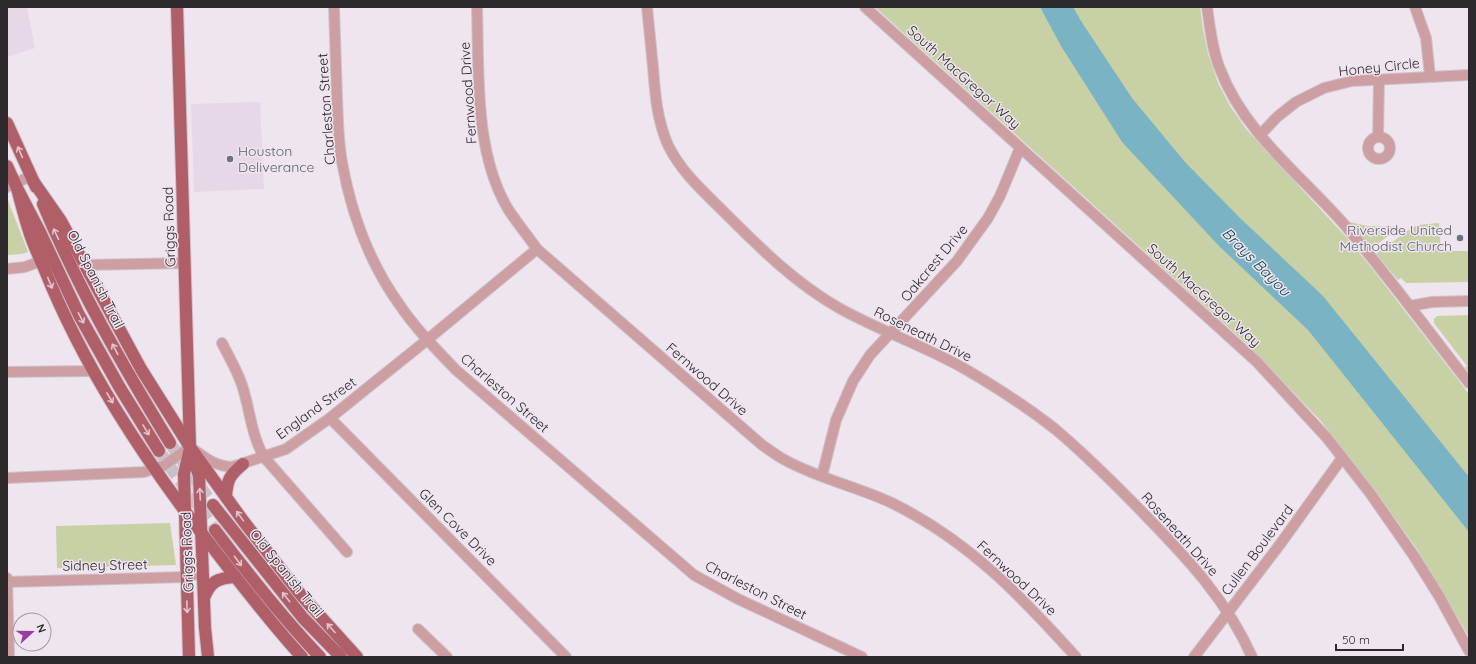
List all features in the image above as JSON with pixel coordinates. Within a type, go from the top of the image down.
[{"type":"main road","name":"Griggs Road","points":[[177,7],[190,447],[184,474],[189,657]]},
{"type":"main road","name":"Old Spanish Trail","points":[[7,123],[54,230],[87,299],[118,356],[170,443]]},
{"type":"main road","name":"Old Spanish Trail","points":[[7,166],[13,186],[40,232],[79,315],[120,388],[159,451]]},
{"type":"main road","points":[[32,178],[61,221],[141,369],[190,447],[226,497],[302,595],[357,657]]},
{"type":"main road","points":[[13,186],[30,234],[60,307],[93,371],[155,469],[185,512],[235,577],[302,657]]},
{"type":"main road","name":"Griggs Road","points":[[190,447],[199,476],[203,599],[208,657]]},
{"type":"main road","points":[[226,497],[228,481],[233,472],[243,464]]},
{"type":"main road","name":"Old Spanish Trail","points":[[213,504],[303,618],[341,657]]},
{"type":"main road","points":[[215,530],[252,578],[320,657]]},
{"type":"main road","points":[[203,599],[208,588],[215,582],[226,577],[235,577]]},
{"type":"street","name":"Charleston Street","points":[[334,7],[339,129],[342,160],[350,202],[378,270],[398,304],[427,340],[456,370],[694,575],[738,599],[862,657]]},
{"type":"street","name":"Fernwood Drive","points":[[477,7],[481,116],[485,146],[495,182],[508,209],[537,249],[762,445],[784,460],[800,468],[894,504],[914,515],[969,551],[1019,595],[1076,657]]},
{"type":"street","name":"Roseneath Drive","points":[[647,7],[655,90],[660,122],[669,145],[681,167],[700,189],[774,260],[804,286],[840,309],[963,368],[1000,391],[1053,428],[1090,460],[1171,541],[1205,581],[1228,612],[1252,657]]},
{"type":"street","name":"South MacGregor Way","points":[[865,7],[1257,362],[1327,438],[1370,493],[1414,556],[1439,596],[1469,651]]},
{"type":"street","points":[[1207,7],[1213,44],[1219,68],[1244,116],[1349,230],[1469,382]]},
{"type":"street","points":[[1415,7],[1426,38],[1430,76]]},
{"type":"street","name":"Honey Circle","points":[[1260,135],[1277,117],[1296,102],[1324,88],[1352,81],[1469,75]]},
{"type":"street","points":[[1378,137],[1379,79]]},
{"type":"street","name":"Oakcrest Drive","points":[[822,476],[836,420],[853,381],[870,355],[957,261],[988,218],[1000,196],[1020,148]]},
{"type":"street","points":[[13,186],[32,178]]},
{"type":"street","name":"England Street","points":[[190,447],[210,462],[232,466],[243,464],[286,449],[330,418],[537,249]]},
{"type":"street","points":[[7,269],[25,267],[41,261]]},
{"type":"street","points":[[84,265],[185,263]]},
{"type":"street","points":[[1410,306],[1432,302],[1469,301]]},
{"type":"street","points":[[222,343],[242,385],[258,448],[264,457],[347,552]]},
{"type":"street","points":[[7,372],[93,371]]},
{"type":"street","name":"Glen Cove Drive","points":[[330,418],[566,657]]},
{"type":"street","points":[[7,478],[144,472],[163,466],[190,447]]},
{"type":"street","name":"Cullen Boulevard","points":[[1194,657],[1272,555],[1342,458]]},
{"type":"street","name":"Sidney Street","points":[[7,582],[186,577],[203,573]]},
{"type":"street","points":[[7,578],[9,657]]},
{"type":"street","points":[[418,629],[447,657]]},
{"type":"shaded area","points":[[7,7],[27,7],[35,48],[7,57]]},
{"type":"shaded area","points":[[260,102],[264,189],[194,192],[191,104]]},
{"type":"green space","points":[[875,7],[1200,7],[1208,54],[1218,83],[1230,106],[1246,129],[1347,238],[1469,394],[1469,637],[1417,549],[1372,486],[1320,420],[1249,346]]},
{"type":"green space","points":[[7,198],[28,252],[22,254],[7,255]]},
{"type":"green space","points":[[1349,222],[1368,226],[1400,227],[1371,249]]},
{"type":"green space","points":[[1439,223],[1441,251],[1469,251],[1469,282],[1406,283],[1401,278],[1398,280],[1376,254],[1410,229],[1418,225]]},
{"type":"green space","points":[[1469,315],[1469,373],[1465,368],[1467,366],[1434,323],[1434,319],[1437,316]]},
{"type":"green space","points":[[170,523],[176,565],[57,568],[56,526]]},
{"type":"water","name":"Brays Bayou","points":[[1040,7],[1073,7],[1132,98],[1185,162],[1240,218],[1323,296],[1469,477],[1469,532],[1308,330],[1219,246],[1122,142],[1061,46]]},
{"type":"tunnel","points":[[170,443],[213,505]]},
{"type":"tunnel","points":[[159,451],[215,530]]},
{"type":"place","name":"Houston Deliverance","points":[[230,159]]},
{"type":"place","name":"Riverside United Methodist Church","points":[[1460,238]]}]
